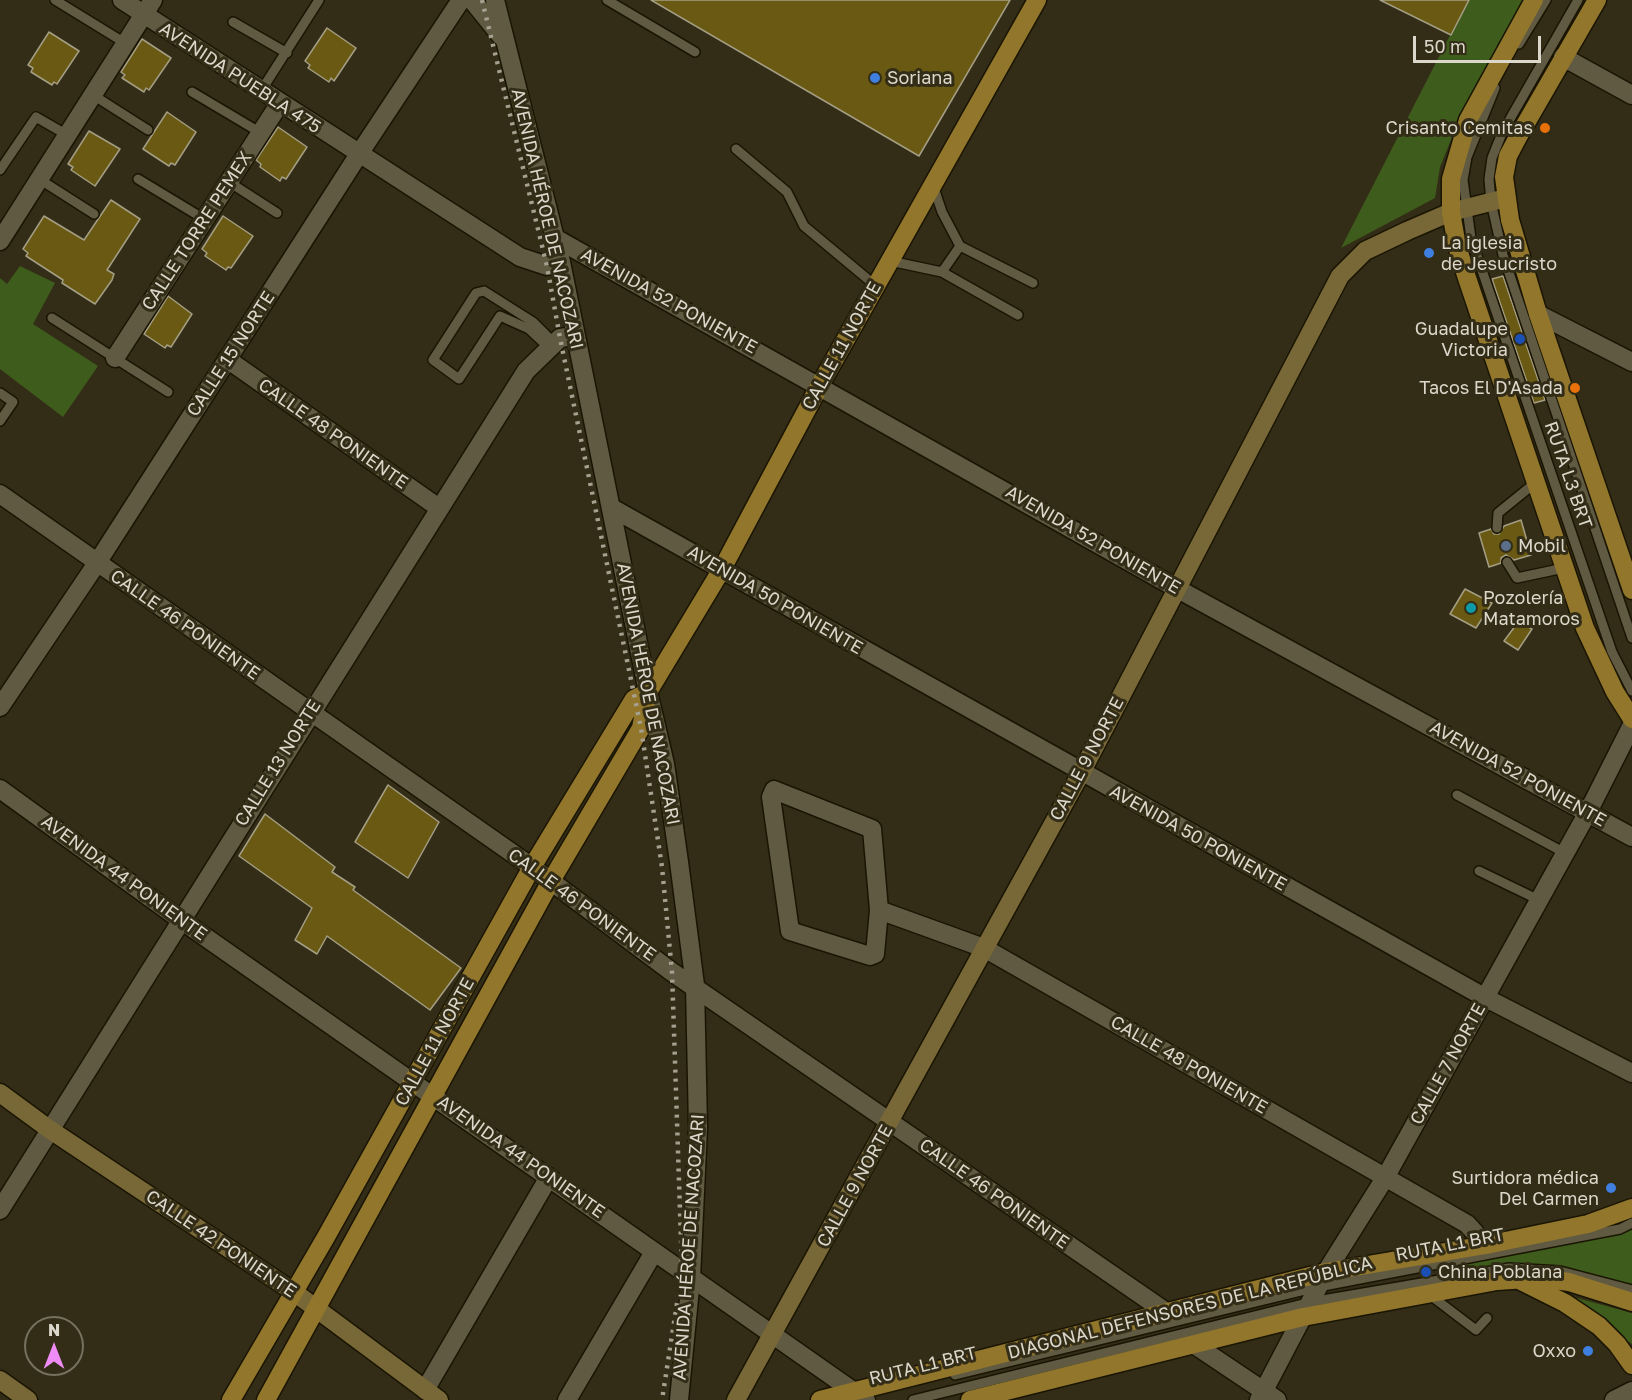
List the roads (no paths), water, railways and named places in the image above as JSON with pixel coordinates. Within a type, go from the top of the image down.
[{"type":"main road","name":"CALLE 11 NORTE","points":[[266,1400],[551,881],[641,728],[648,692],[722,569],[820,385],[1037,0]]},
{"type":"main road","points":[[1534,0],[1468,120],[1451,179],[1458,210],[1457,246],[1535,483],[1590,639],[1615,692],[1632,719]]},
{"type":"main road","points":[[1597,0],[1508,156],[1498,200],[1632,590]]},
{"type":"main road","name":"CALLE 9 NORTE","points":[[736,1400],[774,1335],[1081,773],[1340,276],[1365,251],[1458,210],[1498,200]]},
{"type":"main road","name":"CALLE 11 NORTE","points":[[231,1400],[532,867],[634,699],[648,692]]},
{"type":"main road","name":"CALLE 42 PONIENTE","points":[[0,1093],[49,1129],[294,1292],[432,1395]]},
{"type":"main road","points":[[1588,1224],[1632,1194]]},
{"type":"main road","name":"DIAGONAL DEFENSORES DE LA REPÚBLICA","points":[[970,1400],[1195,1345],[1314,1294],[1485,1245],[1588,1224],[1632,1208]]},
{"type":"main road","name":"DIAGONAL DEFENSORES DE LA REPÚBLICA","points":[[820,1400],[858,1397],[1166,1312],[1314,1294],[1428,1294],[1541,1278],[1569,1282],[1632,1302]]},
{"type":"main road","points":[[1519,1280],[1564,1303],[1599,1326],[1617,1344],[1632,1365]]},
{"type":"main road","points":[[0,1380],[28,1400]]},
{"type":"street","name":"AVENIDA PUEBLA 475","points":[[122,0],[148,8],[261,91],[359,154]]},
{"type":"street","name":"CALLE 15 NORTE","points":[[0,707],[97,563],[359,154],[461,0]]},
{"type":"street","points":[[472,0],[504,39]]},
{"type":"street","name":"AVENIDA HÉROE DE NACOZARI","points":[[495,0],[561,262],[648,692],[666,764],[695,985],[698,1127],[691,1278],[679,1400]]},
{"type":"street","points":[[3,229],[39,179],[148,8]]},
{"type":"street","points":[[1563,57],[1632,95]]},
{"type":"street","name":"CALLE TORRE PEMEX","points":[[115,358],[280,103]]},
{"type":"street","points":[[359,154],[520,257],[548,266],[561,262]]},
{"type":"street","name":"AVENIDA 52 PONIENTE","points":[[555,238],[820,385],[1176,588],[1632,837]]},
{"type":"street","points":[[1538,314],[1632,362]]},
{"type":"street","name":"CALLE 13 NORTE","points":[[0,1210],[309,713],[526,371],[560,338],[575,336]]},
{"type":"street","name":"CALLE 48 PONIENTE","points":[[227,359],[439,508]]},
{"type":"street","name":"CALLE 46 PONIENTE","points":[[0,494],[309,713],[532,867],[890,1122],[1166,1312]]},
{"type":"street","name":"AVENIDA 50 PONIENTE","points":[[612,508],[1484,997],[1632,1073]]},
{"type":"street","name":"CALLE 7 NORTE","points":[[1267,1397],[1314,1294],[1385,1178],[1588,812],[1632,725]]},
{"type":"street","name":"AVENIDA 44 PONIENTE","points":[[0,789],[181,920],[413,1080],[858,1397]]},
{"type":"street","points":[[774,790],[786,792],[872,829],[875,836],[879,910],[875,954],[870,956],[790,931],[771,797],[774,790]]},
{"type":"street","name":"CALLE 48 PONIENTE","points":[[879,910],[984,948],[1467,1224],[1485,1245]]},
{"type":"street","points":[[432,1395],[549,1177]]},
{"type":"street","points":[[567,1400],[654,1252]]},
{"type":"street","points":[[1195,1345],[1267,1397]]},
{"type":"street","points":[[1614,1400],[1632,1391]]},
{"type":"lane","points":[[55,0],[125,44]]},
{"type":"lane","points":[[261,91],[319,0]]},
{"type":"lane","points":[[607,0],[695,52]]},
{"type":"lane","name":"RUTA L3 BRT","points":[[1546,0],[1499,78],[1474,136],[1458,210],[1612,652],[1632,691]]},
{"type":"lane","name":"RUTA L3 BRT","points":[[1578,0],[1502,133],[1490,169],[1498,200],[1503,255],[1632,638]]},
{"type":"lane","points":[[233,22],[287,53]]},
{"type":"lane","points":[[192,92],[261,133]]},
{"type":"lane","points":[[93,95],[148,130]]},
{"type":"lane","points":[[0,170],[36,117],[67,135]]},
{"type":"lane","points":[[736,149],[787,192],[804,226],[876,286]]},
{"type":"lane","points":[[39,179],[94,214]]},
{"type":"lane","points":[[138,179],[204,219]]},
{"type":"lane","points":[[228,182],[277,213]]},
{"type":"lane","points":[[933,185],[942,212],[960,246],[1033,283]]},
{"type":"lane","points":[[942,272],[960,246]]},
{"type":"lane","points":[[890,261],[942,272],[1018,315]]},
{"type":"lane","points":[[484,291],[533,322],[551,345],[529,329],[500,316],[459,379],[433,360],[476,293],[484,291]]},
{"type":"lane","points":[[52,318],[168,392]]},
{"type":"lane","points":[[0,393],[13,402],[0,421]]},
{"type":"lane","points":[[1497,528],[1498,513],[1535,483]]},
{"type":"lane","points":[[1507,561],[1517,578],[1564,568]]},
{"type":"lane","points":[[1457,795],[1564,853]]},
{"type":"lane","points":[[1479,871],[1539,900]]},
{"type":"lane","name":"RUTA L1 BRT","points":[[858,1397],[1314,1294],[1620,1229],[1632,1223]]},
{"type":"lane","name":"RUTA L1 BRT","points":[[913,1400],[1314,1294],[1509,1268],[1560,1271],[1632,1290]]},
{"type":"lane","points":[[1428,1294],[1476,1330],[1487,1318]]},
{"type":"railway","points":[[482,0],[547,266],[641,728],[662,867],[672,972],[682,1271],[662,1400]]},
{"type":"place","name":"Soriana","points":[[875,78]]},
{"type":"place","name":"Crisanto Cemitas","points":[[1545,128]]},
{"type":"place","name":"La iglesia de Jesucristo","points":[[1429,253]]},
{"type":"place","name":"Guadalupe Victoria","points":[[1520,339]]},
{"type":"place","name":"Tacos El D'Asada","points":[[1575,388]]},
{"type":"place","name":"Mobil","points":[[1506,546]]},
{"type":"place","name":"Pozolería Matamoros","points":[[1471,608]]},
{"type":"place","name":"Surtidora médica Del Carmen","points":[[1611,1188]]},
{"type":"place","name":"China Poblana","points":[[1426,1272]]},
{"type":"place","name":"Oxxo","points":[[1588,1351]]}]
